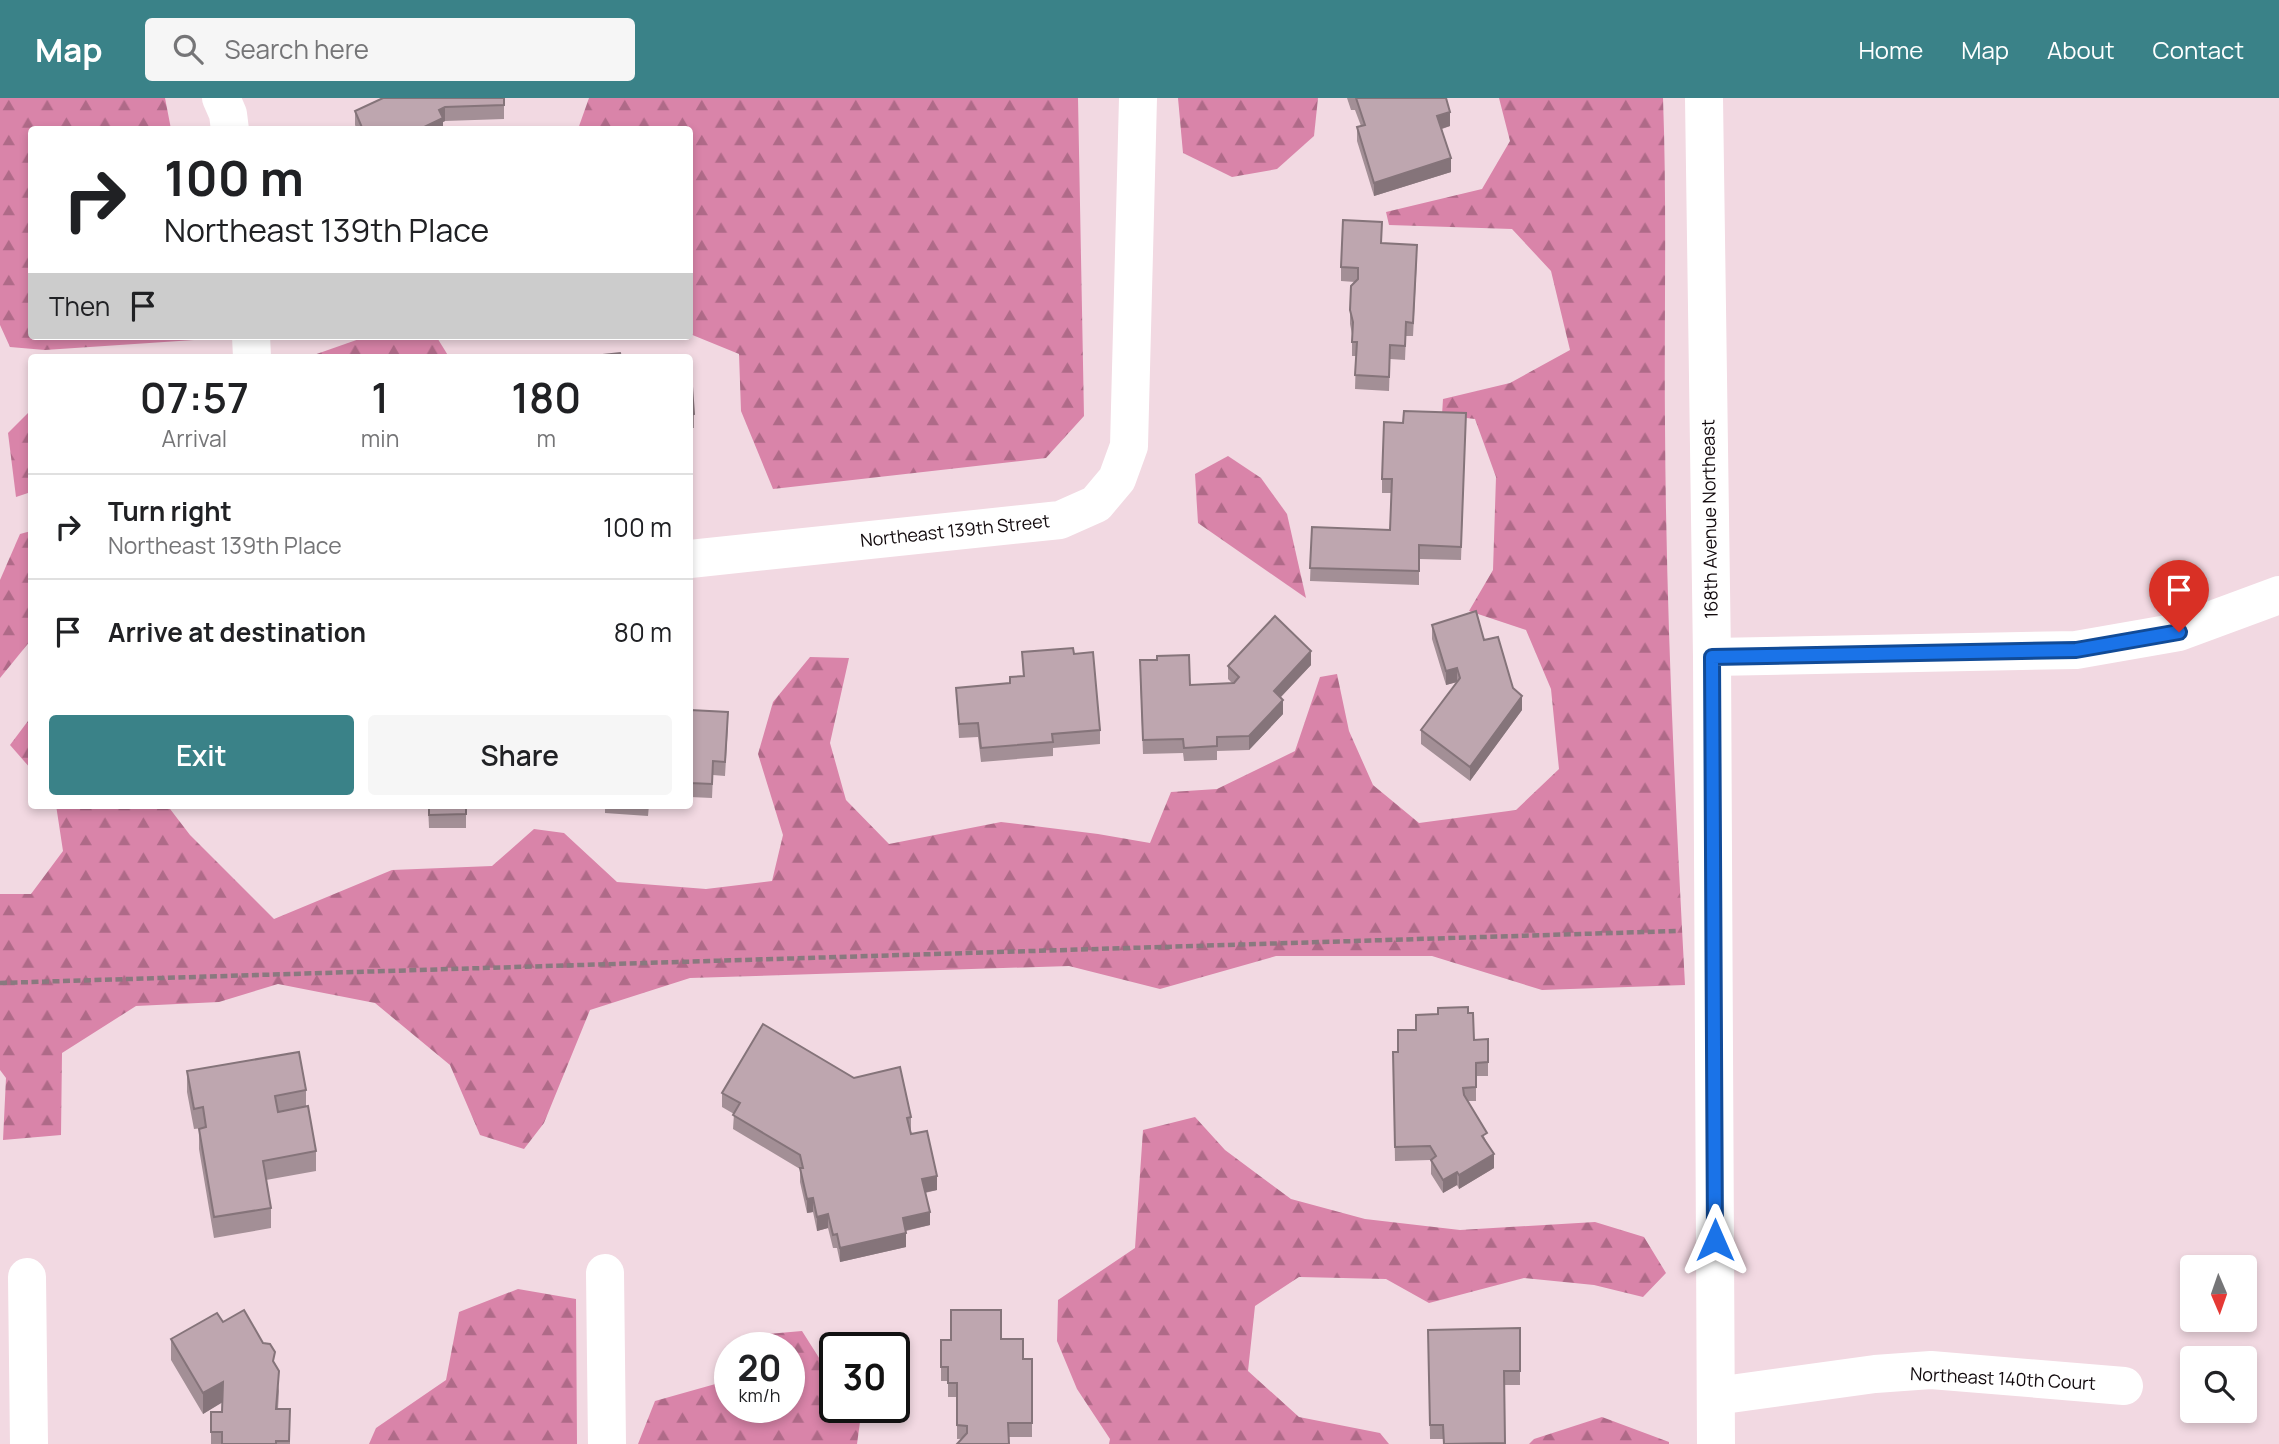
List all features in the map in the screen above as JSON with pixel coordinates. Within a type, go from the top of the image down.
[{"type":"street","points":[[221,98],[230,126]]},
{"type":"street","name":"Northeast 139th Street","points":[[693,559],[1060,520],[1096,504],[1117,479],[1129,446],[1138,98]]},
{"type":"street","name":"168th Avenue Northeast","points":[[1704,98],[1712,657],[1716,1444]]},
{"type":"street","points":[[1712,657],[2076,650],[2179,632],[2279,595]]},
{"type":"street","points":[[606,1273],[607,1444]]},
{"type":"street","points":[[27,1277],[29,1444]]},
{"type":"street","name":"Northeast 140th Court","points":[[1716,1396],[1875,1374],[1931,1370],[2124,1386]]},
{"type":"path","points":[[0,983],[1713,930]]},
{"type":"green space","points":[[0,98],[165,98],[170,126],[28,126],[28,340],[194,340],[45,350],[10,347],[0,325]]},
{"type":"green space","points":[[589,98],[1078,98],[1084,416],[1046,458],[773,489],[741,411],[739,354],[693,335],[693,126],[579,126]]},
{"type":"green space","points":[[1178,98],[1318,98],[1314,136],[1277,169],[1232,177],[1183,153]]},
{"type":"green space","points":[[1499,98],[1663,98],[1667,565],[1685,985],[1542,990],[1432,956],[1276,956],[1160,989],[1069,966],[690,978],[590,1010],[544,1123],[524,1149],[480,1135],[450,1065],[375,1003],[278,984],[219,1002],[136,1006],[62,1053],[61,1135],[3,1140],[6,1078],[0,1070],[0,894],[31,894],[63,851],[57,809],[170,809],[190,835],[274,919],[392,870],[492,866],[534,829],[564,833],[617,882],[706,889],[772,881],[783,835],[758,754],[773,702],[810,657],[849,658],[830,743],[846,800],[889,844],[1001,822],[1150,843],[1171,792],[1217,789],[1295,751],[1320,677],[1337,674],[1349,731],[1373,785],[1419,823],[1516,810],[1559,769],[1551,689],[1526,630],[1469,611],[1493,570],[1496,477],[1475,419],[1442,415],[1443,399],[1510,383],[1570,350],[1551,271],[1512,229],[1389,225],[1386,212],[1482,189],[1510,141]]},
{"type":"green space","points":[[356,340],[438,340],[447,354],[317,354]]},
{"type":"green space","points":[[28,413],[28,493],[16,497],[8,433]]},
{"type":"green space","points":[[1228,456],[1261,478],[1287,514],[1306,598],[1198,523],[1195,474]]},
{"type":"green space","points":[[28,532],[28,644],[0,678],[0,580],[20,534]]},
{"type":"green space","points":[[28,721],[28,766],[10,745]]},
{"type":"green space","points":[[1195,1117],[1225,1150],[1291,1199],[1365,1219],[1460,1230],[1595,1222],[1644,1237],[1666,1273],[1643,1297],[1594,1285],[1524,1278],[1429,1303],[1386,1279],[1299,1277],[1255,1306],[1248,1371],[1299,1417],[1380,1433],[1389,1444],[1109,1444],[1110,1439],[1077,1389],[1057,1341],[1058,1300],[1135,1248],[1143,1130]]},
{"type":"green space","points":[[518,1289],[576,1299],[577,1444],[369,1444],[376,1428],[446,1380],[459,1312]]},
{"type":"green space","points":[[805,1336],[819,1358],[819,1423],[860,1423],[857,1444],[638,1444],[655,1401],[714,1384],[714,1423],[805,1423]]},
{"type":"green space","points":[[1602,1417],[1669,1444],[1529,1444],[1534,1439]]},
{"type":"building","points":[[383,98],[504,98],[504,105],[445,107],[439,110],[443,118],[426,126],[361,126],[355,111]]},
{"type":"building","points":[[1356,98],[1446,98],[1450,112],[1437,116],[1451,158],[1374,183],[1357,127],[1365,125]]},
{"type":"building","points":[[1343,220],[1382,222],[1381,243],[1417,245],[1413,323],[1406,322],[1405,346],[1390,345],[1389,377],[1355,375],[1357,342],[1352,342],[1353,322],[1350,310],[1351,286],[1358,279],[1358,268],[1341,267]]},
{"type":"building","points":[[1404,411],[1466,413],[1461,547],[1419,545],[1419,571],[1310,568],[1312,527],[1390,530],[1392,479],[1382,479],[1384,422],[1403,423]]},
{"type":"building","points":[[1476,611],[1484,640],[1498,637],[1513,688],[1522,696],[1470,767],[1421,730],[1460,678],[1457,668],[1446,671],[1432,625]]},
{"type":"building","points":[[1275,616],[1311,651],[1274,691],[1283,700],[1249,736],[1217,737],[1217,746],[1184,748],[1183,739],[1143,740],[1140,660],[1157,660],[1157,656],[1189,655],[1190,685],[1234,683],[1239,677],[1228,666]]},
{"type":"building","points":[[1073,648],[1074,654],[1093,652],[1100,730],[1052,734],[1053,742],[981,748],[978,723],[959,724],[956,688],[1010,683],[1010,677],[1024,676],[1022,652]]},
{"type":"building","points":[[693,710],[728,712],[725,762],[713,761],[712,784],[693,783]]},
{"type":"building","points":[[429,809],[466,809],[466,814],[429,815]]},
{"type":"building","points":[[1468,1007],[1468,1013],[1473,1013],[1474,1040],[1488,1039],[1488,1062],[1476,1063],[1476,1087],[1463,1088],[1464,1095],[1487,1133],[1482,1136],[1494,1154],[1459,1175],[1457,1172],[1443,1180],[1431,1160],[1436,1156],[1430,1146],[1395,1147],[1393,1052],[1398,1052],[1398,1030],[1416,1030],[1416,1015],[1438,1014],[1438,1008]]},
{"type":"building","points":[[763,1024],[854,1078],[900,1067],[911,1117],[907,1118],[911,1134],[927,1131],[937,1176],[922,1179],[930,1212],[903,1218],[906,1233],[840,1248],[837,1234],[833,1235],[828,1214],[817,1217],[813,1198],[807,1199],[800,1155],[733,1115],[740,1103],[722,1093]]},
{"type":"building","points":[[299,1052],[306,1090],[275,1096],[278,1112],[308,1106],[316,1151],[263,1161],[271,1208],[214,1217],[199,1129],[206,1127],[203,1107],[194,1109],[187,1071]]},
{"type":"building","points":[[244,1310],[263,1343],[270,1344],[275,1352],[273,1361],[279,1371],[276,1409],[290,1409],[289,1441],[276,1441],[276,1444],[222,1444],[222,1432],[211,1432],[211,1412],[222,1412],[223,1382],[203,1393],[171,1339],[217,1313],[223,1322]]},
{"type":"building","points":[[951,1310],[1001,1310],[1001,1339],[1023,1339],[1023,1359],[1032,1359],[1032,1423],[1008,1423],[1009,1444],[957,1444],[967,1433],[967,1426],[957,1425],[957,1383],[948,1383],[948,1367],[941,1367],[941,1340],[951,1340]]},
{"type":"building","points":[[1520,1328],[1520,1371],[1504,1371],[1505,1443],[1444,1444],[1443,1425],[1430,1425],[1428,1330]]},
{"type":"route","points":[[1715,1240],[1712,657],[2076,650],[2179,632]]}]
